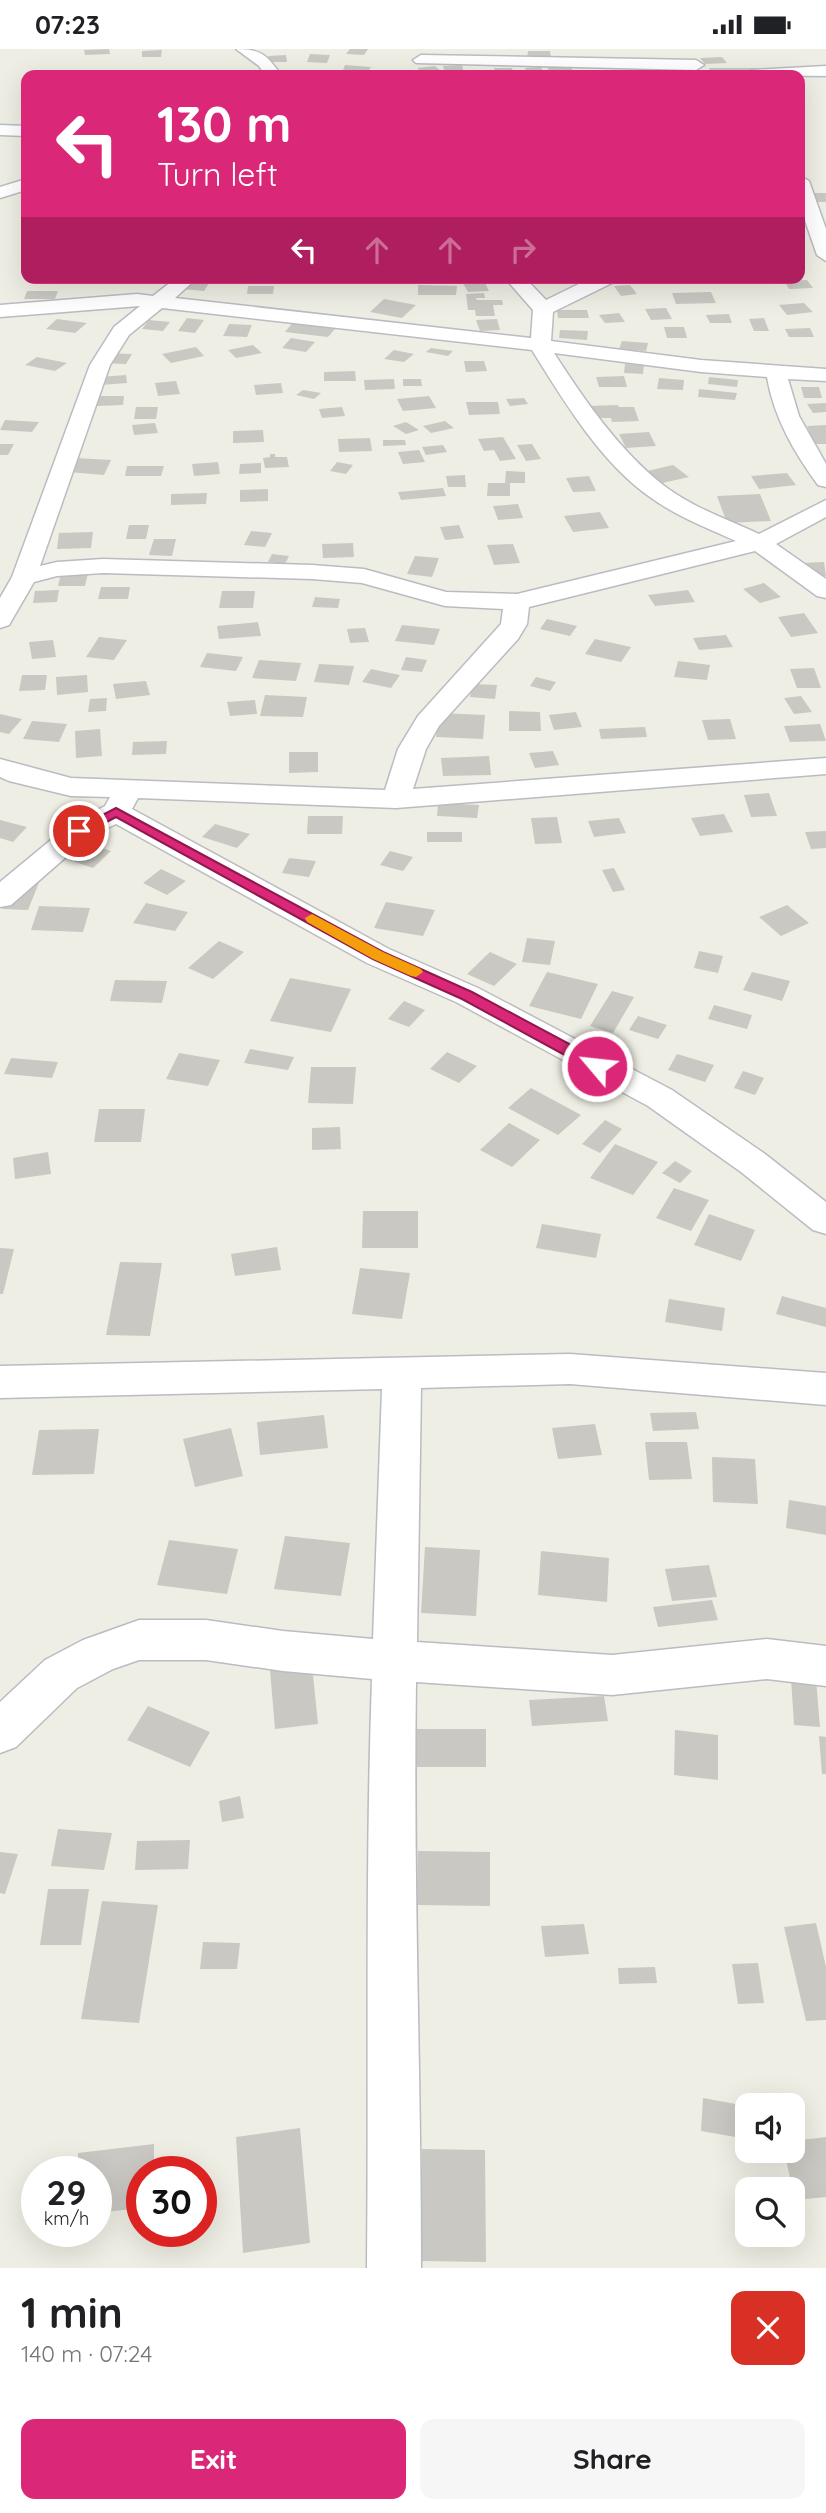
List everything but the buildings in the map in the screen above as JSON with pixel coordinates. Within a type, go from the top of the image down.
[{"type":"street","points":[[244,49],[265,63],[269,70]]},
{"type":"street","points":[[687,49],[700,70]]},
{"type":"street","points":[[406,70],[425,54],[670,70]]},
{"type":"street","points":[[805,72],[826,71]]},
{"type":"street","points":[[0,129],[21,131]]},
{"type":"street","points":[[805,184],[822,260]]},
{"type":"street","points":[[0,193],[21,186]]},
{"type":"street","points":[[0,619],[24,577],[100,365],[121,331],[181,284]]},
{"type":"street","points":[[520,284],[543,309],[540,347],[573,401],[620,457],[656,491],[682,507],[759,544],[826,591]]},
{"type":"street","points":[[543,309],[595,284]]},
{"type":"street","points":[[0,311],[32,311],[101,302],[159,302],[404,328],[540,347],[826,375]]},
{"type":"street","points":[[802,373],[826,361]]},
{"type":"street","points":[[776,372],[786,415],[804,450],[826,480]]},
{"type":"street","points":[[24,577],[57,569],[103,566],[299,571],[363,576],[445,599],[517,602],[759,544],[826,507]]},
{"type":"street","points":[[396,799],[412,749],[428,722],[509,633],[514,624],[517,602]]},
{"type":"street","points":[[0,767],[19,775],[122,801],[396,799],[826,766]]},
{"type":"street","points":[[0,898],[79,831],[122,801]]},
{"type":"street","points":[[122,801],[378,956],[467,995],[660,1098],[753,1163],[826,1221]]},
{"type":"street","points":[[0,1382],[570,1369],[826,1389]]},
{"type":"street","points":[[394,2268],[395,2085],[390,1834],[402,1373]]},
{"type":"street","points":[[0,1732],[61,1674],[99,1654],[139,1640],[206,1640],[283,1651],[396,1661],[612,1675],[767,1659],[826,1665]]},
{"type":"slow traffic","points":[[312,918],[378,956],[416,972]]},
{"type":"route","points":[[79,831],[116,812],[235,875],[378,956],[467,995],[597,1066]]}]
